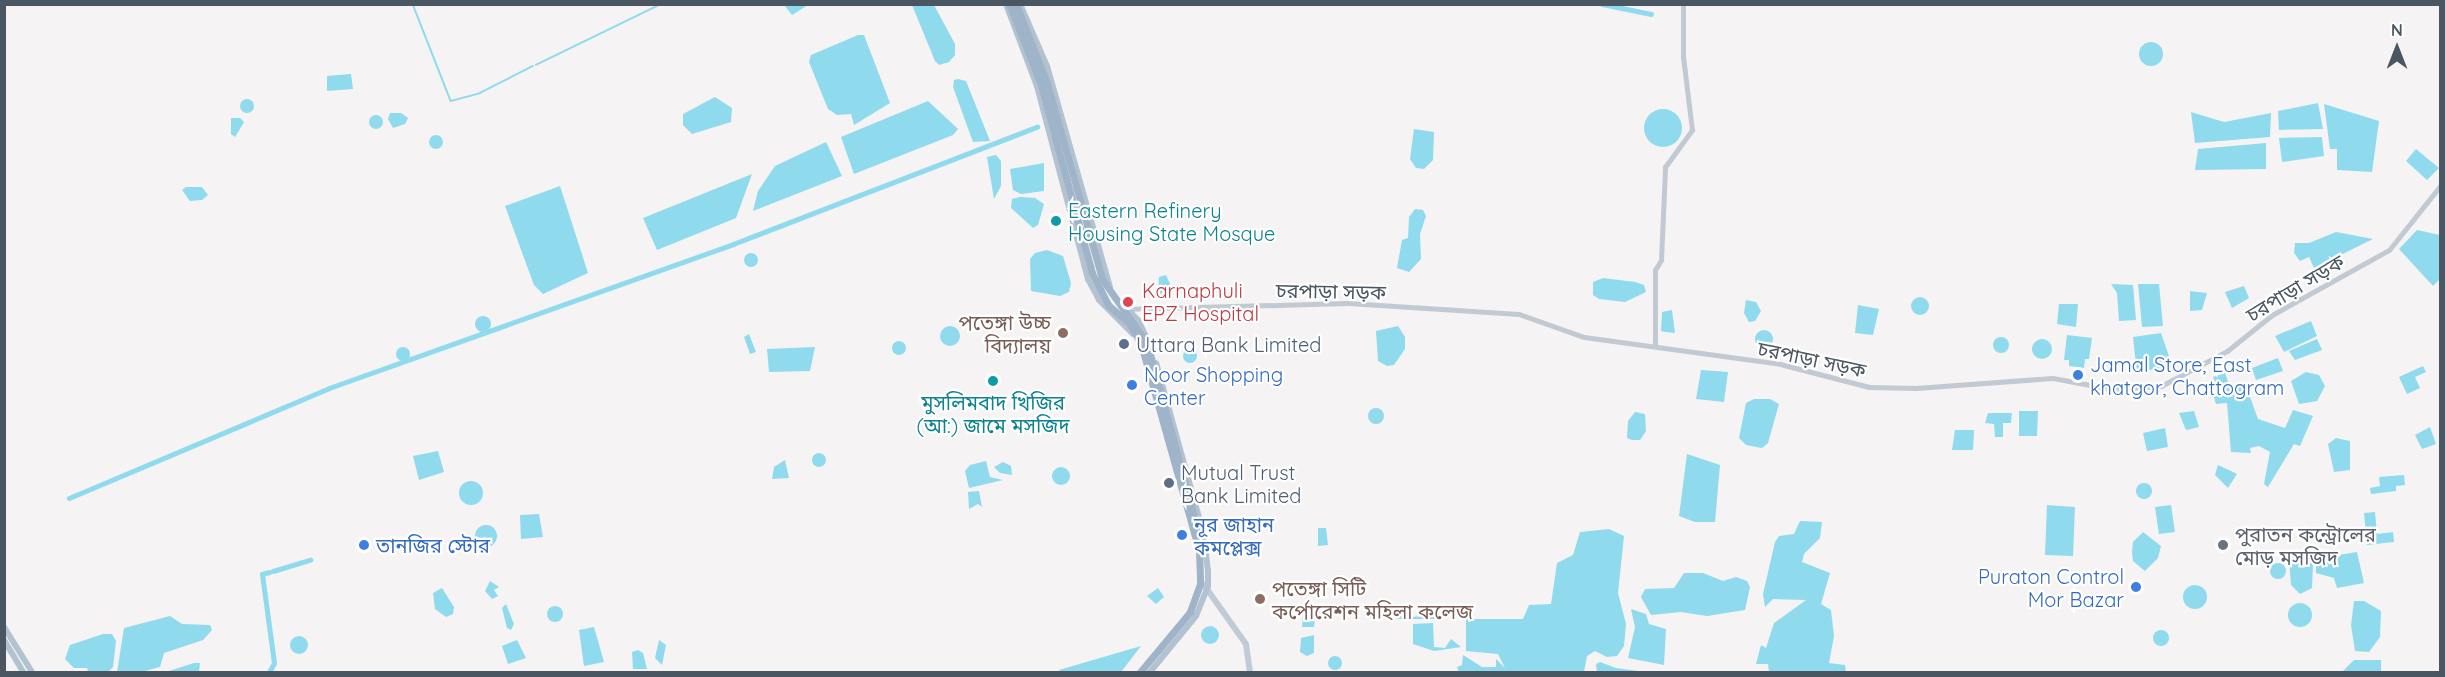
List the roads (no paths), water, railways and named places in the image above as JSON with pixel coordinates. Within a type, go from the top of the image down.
[{"type":"highway","points":[[1007,4],[1041,85],[1092,273],[1108,305],[1129,323],[1141,344],[1199,550],[1202,584],[1184,623],[1138,672]]},
{"type":"highway","points":[[1018,4],[1047,83],[1102,279],[1147,343],[1199,530],[1205,580],[1199,601],[1187,624],[1148,672]]},
{"type":"main road","points":[[1007,4],[1037,86],[1088,279],[1106,308],[1114,313],[1132,333],[1146,371],[1196,549],[1202,584],[1246,644],[1250,672]]},
{"type":"main road","points":[[1018,4],[1047,66],[1105,277],[1126,308],[1147,332],[1203,532],[1202,584],[1196,616],[1148,672]]},
{"type":"main road","points":[[1138,672],[1170,634],[1202,584]]},
{"type":"main road","points":[[4,627],[32,672]]},
{"type":"main road","points":[[4,640],[23,672]]},
{"type":"street","points":[[1655,345],[1655,270],[1661,260],[1665,167],[1692,130],[1683,57],[1683,4]]},
{"type":"street","name":"চরপাড়া সড়ক","points":[[1114,313],[1126,308],[1348,303],[1519,314],[1584,337],[1655,345],[1788,366],[1869,387],[1916,388],[2053,378],[2111,388],[2161,386],[2227,351],[2272,315],[2389,250],[2440,186]]},
{"type":"water","points":[[784,4],[808,5],[792,15]]},
{"type":"water","points":[[912,5],[934,5],[955,44],[955,55],[949,62],[939,65],[935,61]]},
{"type":"water","points":[[858,35],[864,35],[890,103],[854,125],[851,114],[837,115],[828,109],[809,62],[811,55]]},
{"type":"water","points":[[2151,42],[2159,46],[2163,54],[2159,62],[2151,66],[2143,62],[2139,54],[2143,46]]},
{"type":"water","points":[[351,74],[353,89],[327,91],[327,76]]},
{"type":"water","points":[[954,80],[966,81],[990,141],[973,142],[953,87]]},
{"type":"water","points":[[715,97],[732,108],[731,122],[692,134],[683,125],[683,114]]},
{"type":"water","points":[[247,99],[252,101],[254,106],[252,111],[247,113],[242,111],[240,106],[242,101]]},
{"type":"water","points":[[928,101],[958,129],[953,135],[854,174],[841,137]]},
{"type":"water","points":[[2318,103],[2323,129],[2279,130],[2278,111]]},
{"type":"water","points":[[2324,104],[2379,121],[2372,172],[2337,170],[2337,149],[2330,149]]},
{"type":"water","points":[[1663,109],[1677,114],[1682,128],[1677,142],[1663,147],[1649,142],[1644,128],[1649,114]]},
{"type":"water","points":[[2191,112],[2224,122],[2271,113],[2270,137],[2195,143]]},
{"type":"water","points":[[390,113],[401,113],[408,118],[405,124],[393,128],[388,119]]},
{"type":"water","points":[[373,115],[379,115],[383,122],[379,129],[373,129],[369,125],[369,119]]},
{"type":"water","points":[[231,118],[240,118],[244,122],[235,137],[231,134]]},
{"type":"water","points":[[1414,129],[1434,132],[1433,160],[1424,169],[1416,168],[1410,159]]},
{"type":"water","points":[[436,135],[441,137],[443,142],[441,147],[436,149],[431,147],[429,142],[431,137]]},
{"type":"water","points":[[2322,137],[2324,156],[2282,162],[2279,138]]},
{"type":"water","points":[[826,142],[842,176],[753,211],[758,191],[775,166]]},
{"type":"water","points":[[2266,143],[2266,169],[2195,170],[2198,149]]},
{"type":"water","points":[[2416,149],[2439,168],[2427,180],[2406,161]]},
{"type":"water","points":[[996,155],[1001,161],[1001,186],[994,199],[987,157]]},
{"type":"water","points":[[1044,163],[1044,191],[1021,194],[1013,190],[1010,169]]},
{"type":"water","points":[[752,174],[736,218],[657,250],[643,218]]},
{"type":"water","points":[[560,186],[588,273],[543,294],[534,285],[505,206]]},
{"type":"water","points":[[186,187],[202,187],[208,195],[202,200],[190,201],[182,190]]},
{"type":"water","points":[[1035,198],[1044,204],[1038,225],[1033,228],[1011,208],[1012,199]]},
{"type":"water","points":[[1415,209],[1423,210],[1426,216],[1420,234],[1421,259],[1409,272],[1397,268],[1402,240],[1408,238],[1409,217]]},
{"type":"water","points":[[2417,230],[2440,235],[2440,279],[2433,286],[2399,249]]},
{"type":"water","points":[[2336,232],[2373,239],[2314,268],[2309,257],[2300,261],[2294,253],[2295,243],[2309,243]]},
{"type":"water","points":[[1047,250],[1063,256],[1071,283],[1069,292],[1060,296],[1031,291],[1030,259],[1035,253]]},
{"type":"water","points":[[751,253],[756,255],[758,260],[756,265],[751,267],[746,265],[744,260],[746,255]]},
{"type":"water","points":[[1166,275],[1171,286],[1158,296],[1159,277]]},
{"type":"water","points":[[1603,278],[1635,282],[1644,285],[1646,292],[1625,302],[1599,299],[1593,295],[1593,282]]},
{"type":"water","points":[[2111,284],[2133,285],[2136,320],[2119,321],[2117,293]]},
{"type":"water","points":[[2138,284],[2159,284],[2163,326],[2142,327]]},
{"type":"water","points":[[2244,286],[2249,298],[2232,308],[2225,292]]},
{"type":"water","points":[[2190,291],[2207,293],[2202,310],[2190,311]]},
{"type":"water","points":[[1916,297],[1924,297],[1929,302],[1927,313],[1916,315],[1911,310],[1911,302]]},
{"type":"water","points":[[1746,300],[1756,302],[1761,311],[1755,321],[1749,322],[1744,313]]},
{"type":"water","points":[[2059,304],[2078,304],[2076,327],[2057,324]]},
{"type":"water","points":[[1858,305],[1879,309],[1873,335],[1855,333]]},
{"type":"water","points":[[1672,310],[1675,333],[1661,331],[1662,312]]},
{"type":"water","points":[[483,316],[489,318],[491,324],[489,330],[483,332],[477,330],[475,324],[477,318]]},
{"type":"water","points":[[2311,321],[2317,336],[2284,352],[2275,336]]},
{"type":"water","points":[[950,326],[957,329],[960,336],[957,343],[950,346],[943,343],[940,336],[943,329]]},
{"type":"water","points":[[1398,326],[1405,337],[1405,349],[1394,365],[1387,366],[1378,361],[1376,331]]},
{"type":"water","points":[[1764,330],[1770,333],[1773,339],[1770,345],[1764,348],[1758,345],[1755,339],[1758,333]]},
{"type":"water","points":[[2161,333],[2172,365],[2137,373],[2133,337]]},
{"type":"water","points":[[749,334],[756,352],[750,354],[744,337]]},
{"type":"water","points":[[2067,335],[2092,338],[2089,359],[2085,359],[2084,368],[2069,366],[2069,360],[2064,360]]},
{"type":"water","points":[[2001,337],[2009,345],[2001,353],[1993,345]]},
{"type":"water","points":[[2042,339],[2049,342],[2052,349],[2049,356],[2042,359],[2035,356],[2032,349],[2035,342]]},
{"type":"water","points":[[2317,339],[2322,350],[2295,360],[2289,351]]},
{"type":"water","points":[[899,341],[904,343],[906,348],[904,353],[899,355],[894,353],[892,348],[894,343]]},
{"type":"water","points":[[403,347],[408,349],[410,354],[408,359],[403,361],[398,359],[396,354],[398,349]]},
{"type":"water","points":[[815,347],[810,371],[769,372],[767,349]]},
{"type":"water","points":[[1187,349],[1193,349],[1197,356],[1193,363],[1187,363],[1183,359],[1183,353]]},
{"type":"water","points":[[2278,358],[2283,371],[2256,380],[2252,368]]},
{"type":"water","points":[[2423,366],[2426,372],[2415,377],[2420,388],[2407,394],[2399,377]]},
{"type":"water","points":[[1701,370],[1728,372],[1724,402],[1696,399]]},
{"type":"water","points":[[2306,372],[2319,375],[2325,386],[2317,401],[2299,404],[2291,381]]},
{"type":"water","points":[[2225,373],[2230,387],[2245,383],[2258,419],[2285,428],[2293,410],[2313,416],[2300,446],[2294,444],[2268,487],[2264,484],[2270,452],[2259,446],[2250,448],[2251,453],[2231,452],[2227,403],[2216,404],[2213,394],[2219,392],[2213,377]]},
{"type":"water","points":[[1754,399],[1770,399],[1779,404],[1768,443],[1762,448],[1746,445],[1739,438],[1746,403]]},
{"type":"water","points":[[1376,408],[1384,416],[1376,424],[1368,416]]},
{"type":"water","points":[[2019,411],[2038,411],[2037,436],[2019,436]]},
{"type":"water","points":[[2194,411],[2199,427],[2186,430],[2179,413]]},
{"type":"water","points":[[1635,412],[1645,414],[1646,431],[1640,440],[1627,438],[1628,421]]},
{"type":"water","points":[[1988,413],[2012,413],[2011,423],[2003,423],[2003,437],[1995,437],[1994,424],[1985,423]]},
{"type":"water","points":[[2430,427],[2436,444],[2422,449],[2415,435]]},
{"type":"water","points":[[2165,428],[2168,447],[2147,451],[2143,433]]},
{"type":"water","points":[[1955,430],[1974,430],[1973,450],[1952,450]]},
{"type":"water","points":[[2336,438],[2350,441],[2350,470],[2334,472],[2328,444]]},
{"type":"water","points":[[438,451],[444,472],[419,480],[413,456]]},
{"type":"water","points":[[819,453],[824,455],[826,460],[824,465],[819,467],[814,465],[812,460],[814,455]]},
{"type":"water","points":[[1687,454],[1720,465],[1715,522],[1695,522],[1679,516]]},
{"type":"water","points":[[785,460],[789,478],[772,479],[774,467]]},
{"type":"water","points":[[986,461],[990,477],[1003,480],[969,488],[965,471],[970,465]]},
{"type":"water","points":[[1003,462],[1011,466],[1012,475],[1000,473],[994,467]]},
{"type":"water","points":[[2218,465],[2237,474],[2228,488],[2215,475]]},
{"type":"water","points":[[1061,467],[1067,470],[1070,476],[1067,482],[1061,485],[1055,482],[1052,476],[1055,470]]},
{"type":"water","points":[[2404,475],[2405,485],[2396,486],[2396,491],[2371,494],[2370,488],[2380,486],[2379,477]]},
{"type":"water","points":[[471,481],[480,484],[483,493],[480,502],[471,505],[462,502],[459,493],[462,484]]},
{"type":"water","points":[[2144,483],[2152,491],[2144,499],[2136,491]]},
{"type":"water","points":[[979,491],[982,507],[978,504],[969,509],[968,492]]},
{"type":"water","points":[[2047,505],[2075,507],[2073,556],[2045,555]]},
{"type":"water","points":[[2171,505],[2175,532],[2159,534],[2155,507]]},
{"type":"water","points":[[2375,512],[2377,534],[2393,532],[2394,542],[2367,545],[2364,513]]},
{"type":"water","points":[[539,514],[543,537],[521,539],[520,515]]},
{"type":"water","points":[[1800,521],[1822,522],[1820,538],[1804,554],[1802,562],[1830,573],[1821,604],[1831,610],[1834,636],[1829,663],[1845,665],[1846,672],[1769,672],[1768,664],[1756,664],[1761,645],[1766,648],[1774,623],[1806,600],[1773,599],[1765,607],[1763,594],[1775,542],[1779,536],[1794,534]]},
{"type":"water","points":[[486,525],[494,528],[497,536],[494,544],[486,547],[478,544],[475,536],[478,528]]},
{"type":"water","points":[[1318,528],[1326,528],[1328,545],[1318,546]]},
{"type":"water","points":[[1609,529],[1624,536],[1618,593],[1626,624],[1624,646],[1617,656],[1607,657],[1595,651],[1587,656],[1584,672],[1459,672],[1457,667],[1462,665],[1463,655],[1482,667],[1496,667],[1496,659],[1505,668],[1498,654],[1466,651],[1466,619],[1523,619],[1529,605],[1551,604],[1557,563],[1573,555],[1580,532]]},
{"type":"water","points":[[2143,532],[2161,546],[2158,558],[2145,571],[2133,561],[2132,552],[2133,542]]},
{"type":"water","points":[[2304,551],[2313,564],[2312,588],[2300,594],[2291,585],[2289,559],[2295,552]]},
{"type":"water","points":[[2357,552],[2364,583],[2337,588],[2334,578],[2316,573],[2316,560]]},
{"type":"water","points":[[2275,563],[2281,563],[2286,571],[2284,577],[2275,579],[2270,574],[2270,568]]},
{"type":"water","points":[[1684,573],[1703,573],[1723,581],[1736,577],[1747,581],[1750,587],[1745,610],[1707,616],[1681,612],[1651,615],[1641,597],[1645,589],[1674,588]]},
{"type":"water","points":[[490,581],[499,587],[494,590],[498,596],[492,599],[485,591]]},
{"type":"water","points":[[2190,585],[2200,585],[2207,592],[2207,602],[2200,609],[2190,609],[2183,602],[2183,592]]},
{"type":"water","points":[[442,588],[454,607],[453,614],[446,617],[435,609],[433,593]]},
{"type":"water","points":[[1158,588],[1164,597],[1156,604],[1147,596]]},
{"type":"water","points":[[2354,601],[2364,601],[2381,611],[2380,637],[2369,652],[2355,651],[2351,625]]},
{"type":"water","points":[[2300,603],[2309,606],[2312,615],[2309,624],[2300,627],[2291,624],[2288,615],[2291,606]]},
{"type":"water","points":[[506,604],[514,624],[511,630],[507,628],[502,608]]},
{"type":"water","points":[[552,606],[558,606],[563,614],[561,620],[552,622],[547,617],[547,611]]},
{"type":"water","points":[[1631,609],[1646,614],[1649,624],[1666,629],[1664,665],[1628,658],[1635,627]]},
{"type":"water","points":[[1439,613],[1439,619],[1394,619],[1394,614],[1413,617]]},
{"type":"water","points":[[1303,614],[1329,615],[1331,618],[1315,618],[1314,627],[1302,627]]},
{"type":"water","points":[[170,616],[182,624],[210,625],[212,630],[203,640],[164,653],[160,667],[141,672],[117,672],[124,628]]},
{"type":"water","points":[[1433,623],[1434,647],[1445,648],[1451,639],[1461,647],[1434,651],[1413,644],[1413,624]]},
{"type":"water","points":[[1206,626],[1214,626],[1219,631],[1217,642],[1206,644],[1201,639],[1201,631]]},
{"type":"water","points":[[594,627],[604,662],[584,666],[579,630]]},
{"type":"water","points":[[2161,630],[2167,632],[2169,638],[2167,644],[2161,646],[2155,644],[2153,638],[2155,632]]},
{"type":"water","points":[[103,634],[112,634],[116,641],[113,667],[109,671],[88,672],[87,668],[74,668],[65,659],[70,645]]},
{"type":"water","points":[[1314,635],[1314,653],[1307,656],[1300,652],[1301,638]]},
{"type":"water","points":[[295,636],[303,636],[308,641],[306,652],[295,654],[290,649],[290,641]]},
{"type":"water","points":[[517,640],[526,658],[508,664],[502,646]]},
{"type":"water","points":[[659,640],[666,645],[662,665],[655,658]]},
{"type":"water","points":[[1141,646],[1121,672],[1060,672],[1059,670]]},
{"type":"water","points":[[638,650],[643,653],[647,669],[633,669],[632,652]]},
{"type":"water","points":[[1335,656],[1340,658],[1342,663],[1340,668],[1335,670],[1330,668],[1328,663],[1330,658]]},
{"type":"water","points":[[2354,660],[2381,660],[2381,672],[2342,672]]},
{"type":"water","points":[[1600,662],[1616,668],[1646,672],[1597,672],[1596,664]]},
{"type":"water","points":[[200,663],[199,672],[166,672]]},
{"type":"waterway","points":[[413,4],[451,101],[480,93],[533,66]]},
{"type":"waterway","points":[[536,65],[661,4]]},
{"type":"waterway","points":[[1602,4],[1651,14]]},
{"type":"waterway","points":[[69,498],[329,388],[733,244],[1037,127]]},
{"type":"waterway","points":[[273,571],[310,560]]},
{"type":"waterway","points":[[269,572],[262,574],[274,663],[269,672]]},
{"type":"place","name":"Eastern Refinery Housing State Mosque","points":[[1056,221]]},
{"type":"place","name":"Karnaphuli EPZ Hospital","points":[[1128,302]]},
{"type":"place","name":"পতেঙ্গা উচ্চ বিদ্যালয়","points":[[1063,333]]},
{"type":"place","name":"Uttara Bank Limited","points":[[1124,344]]},
{"type":"place","name":"Jamal Store, East khatgor, Chattogram","points":[[2078,375]]},
{"type":"place","name":"মুসলিমবাদ খিজির (আ:) জামে মসজিদ","points":[[993,381]]},
{"type":"place","name":"Noor Shopping Center","points":[[1132,385]]},
{"type":"place","name":"Mutual Trust Bank Limited","points":[[1169,483]]},
{"type":"place","name":"নূর জাহান কমপ্লেক্স","points":[[1182,535]]},
{"type":"place","name":"তানজির স্টোর","points":[[364,545]]},
{"type":"place","name":"পুরাতন কন্ট্রোলের মোড় মসজিদ","points":[[2223,545]]},
{"type":"place","name":"Puraton Control Mor Bazar","points":[[2136,587]]},
{"type":"place","name":"পতেঙ্গা সিটি কর্পোরেশন মহিলা কলেজ","points":[[1260,599]]}]
